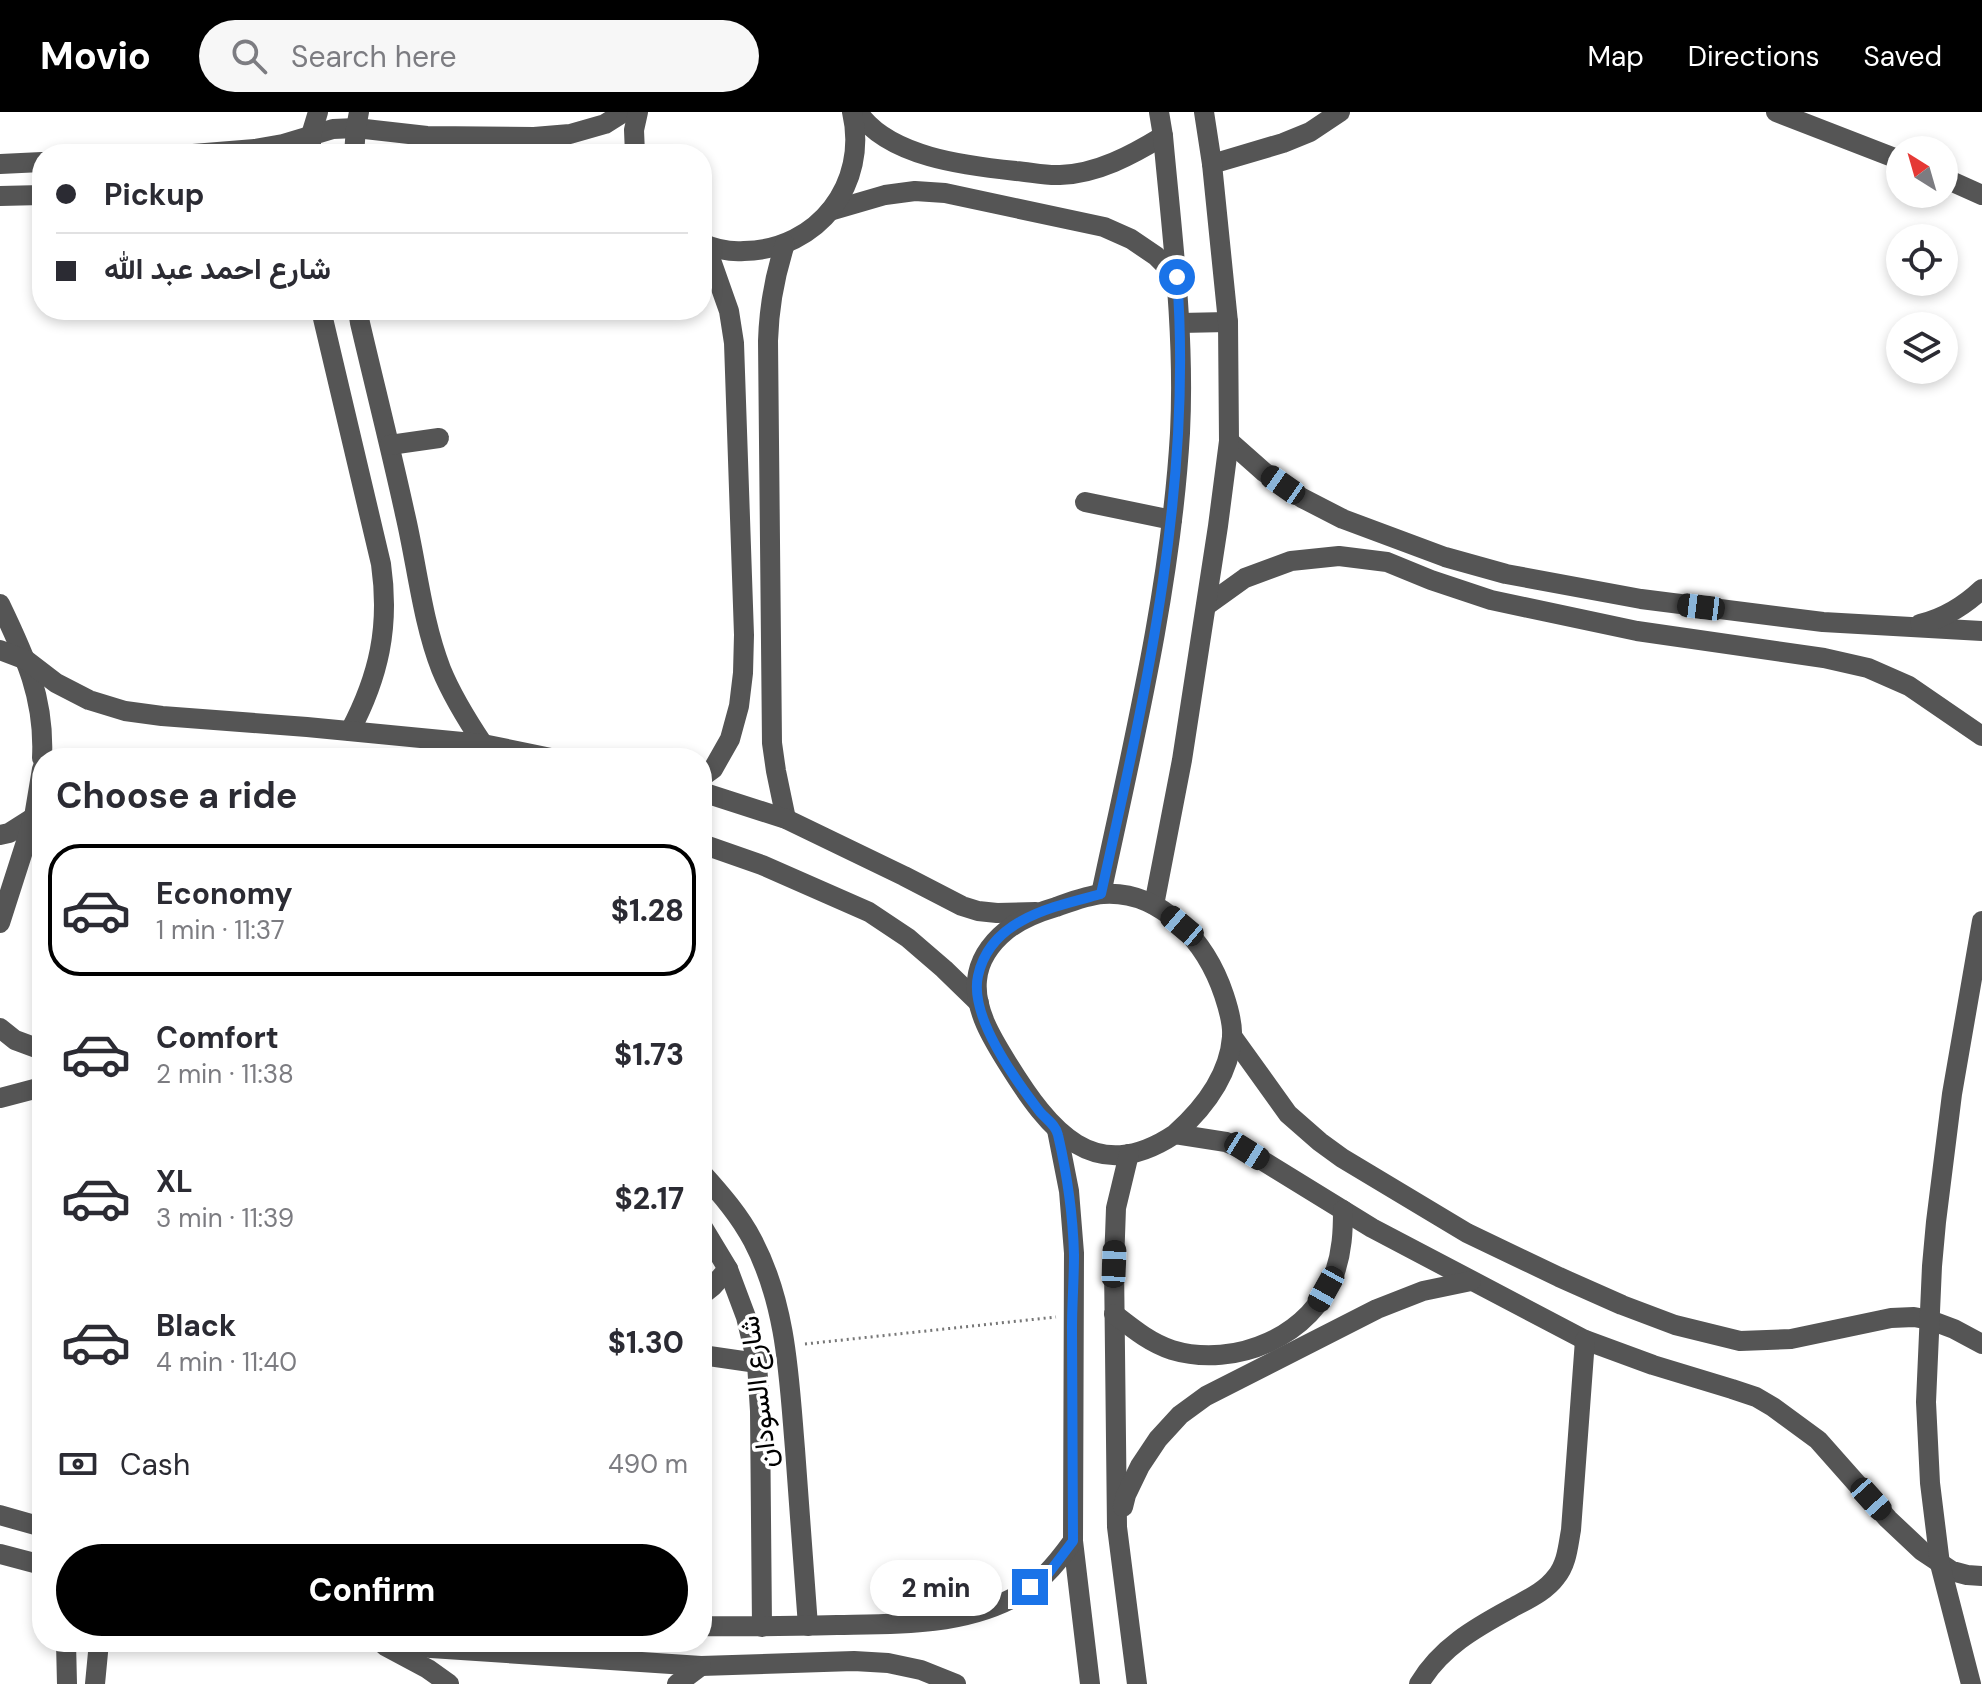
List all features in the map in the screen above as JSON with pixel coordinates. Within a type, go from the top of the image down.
[{"type":"street","points":[[311,144],[318,112]]},
{"type":"street","points":[[283,144],[311,144],[333,129],[358,120],[427,136],[534,137],[570,134],[605,124],[624,112]]},
{"type":"street","points":[[635,144],[638,112]]},
{"type":"street","points":[[712,247],[733,251],[760,251],[785,244],[810,230],[830,211],[844,190],[853,166],[856,140],[852,112]]},
{"type":"street","points":[[858,112],[890,139],[918,153],[986,168],[1060,175],[1114,162],[1163,136]]},
{"type":"street","points":[[1101,894],[1159,607],[1172,520],[1180,431],[1177,277],[1159,112]]},
{"type":"street","points":[[1154,905],[1182,760],[1229,441],[1228,322],[1204,112]]},
{"type":"street","points":[[1212,164],[1283,143],[1310,132],[1340,112]]},
{"type":"street","points":[[1776,112],[1886,155]]},
{"type":"street","points":[[355,144],[358,120]]},
{"type":"street","points":[[0,164],[32,162]]},
{"type":"street","points":[[1958,184],[1982,195]]},
{"type":"street","points":[[830,211],[885,195],[915,191],[945,193],[1104,227],[1131,239],[1156,256],[1177,277]]},
{"type":"street","points":[[0,196],[32,195]]},
{"type":"street","points":[[785,244],[769,310],[768,357],[772,743],[786,819]]},
{"type":"street","points":[[712,266],[729,311],[734,343],[744,635],[739,706],[730,739],[712,770]]},
{"type":"street","points":[[323,320],[384,588],[381,648],[364,705],[350,731]]},
{"type":"street","points":[[360,320],[390,445],[428,627],[441,668],[459,707],[483,744]]},
{"type":"street","points":[[1180,323],[1228,322]]},
{"type":"street","points":[[390,445],[439,438]]},
{"type":"street","points":[[1229,441],[1264,472],[1302,498],[1343,519],[1445,557],[1506,574],[1641,599],[1823,622],[1982,631]]},
{"type":"street","points":[[1085,502],[1172,520]]},
{"type":"street","points":[[1206,606],[1245,578],[1291,561],[1339,556],[1387,562],[1491,600],[1637,631],[1824,658],[1868,668],[1909,686],[1982,736]]},
{"type":"street","points":[[1900,626],[1944,616],[1982,589]]},
{"type":"street","points":[[0,604],[26,660],[38,699],[42,748]]},
{"type":"street","points":[[0,650],[26,660],[56,683],[89,700],[125,711],[502,748]]},
{"type":"street","points":[[712,795],[786,819],[962,906],[997,913],[1040,912]]},
{"type":"street","points":[[0,835],[9,833],[32,818]]},
{"type":"street","points":[[0,923],[32,831]]},
{"type":"street","points":[[712,848],[762,865],[869,912],[908,938],[979,1003]]},
{"type":"street","points":[[1101,894],[1131,897],[1154,905],[1182,926],[1203,950],[1218,976],[1228,1005],[1232,1036],[1227,1058],[1213,1090],[1193,1118],[1175,1134],[1145,1150],[1129,1154],[1109,1155],[1090,1151],[1072,1143],[1041,1114],[1013,1072],[985,1023],[979,1003],[979,970],[994,941],[1011,927],[1040,912],[1101,894]]},
{"type":"street","points":[[1971,1684],[1940,1564],[1930,1483],[1926,1402],[1934,1237],[1952,1094],[1982,921]]},
{"type":"street","points":[[0,1028],[15,1040],[32,1046]]},
{"type":"street","points":[[1232,1036],[1288,1114],[1342,1158],[1467,1233],[1622,1305],[1675,1325],[1740,1341],[1791,1339],[1891,1318],[1914,1317],[1954,1329],[1982,1344]]},
{"type":"street","points":[[0,1098],[32,1090]]},
{"type":"street","points":[[1057,1130],[1069,1191],[1074,1253],[1073,1541],[1090,1684]]},
{"type":"street","points":[[1175,1134],[1226,1142],[1247,1151],[1372,1228],[1585,1340],[1756,1397],[1818,1440],[1904,1535],[1940,1564],[1952,1571],[1982,1576]]},
{"type":"street","points":[[1129,1154],[1116,1208],[1117,1527],[1137,1684]]},
{"type":"street","name":"شارع السودان","points":[[712,1184],[728,1202],[753,1242],[771,1285],[785,1346],[808,1626]]},
{"type":"street","points":[[1114,1314],[1141,1335],[1171,1350],[1203,1356],[1236,1354],[1267,1344],[1295,1327],[1318,1304],[1334,1275],[1343,1243],[1343,1210]]},
{"type":"street","name":"شارع السودان","points":[[712,1243],[728,1269],[746,1317],[757,1363],[762,1627]]},
{"type":"street","points":[[712,1287],[728,1269]]},
{"type":"street","points":[[1117,1527],[1126,1495],[1158,1439],[1180,1415],[1206,1396],[1377,1309],[1423,1291],[1471,1281]]},
{"type":"street","points":[[1427,1681],[1449,1648],[1472,1629],[1538,1594],[1557,1577],[1567,1556],[1585,1340]]},
{"type":"street","points":[[712,1356],[757,1363]]},
{"type":"street","points":[[0,1515],[32,1524]]},
{"type":"street","points":[[712,1626],[925,1621],[970,1615],[1011,1599],[1048,1574],[1073,1541]]},
{"type":"street","points":[[0,1554],[32,1562]]},
{"type":"street","points":[[66,1652],[67,1684]]},
{"type":"street","points":[[95,1684],[98,1652]]},
{"type":"street","points":[[397,1652],[449,1684]]},
{"type":"street","points":[[491,1652],[701,1666],[854,1661],[888,1663],[921,1670],[956,1684]]},
{"type":"street","points":[[677,1684],[701,1666]]},
{"type":"path","points":[[785,1346],[1072,1315]]},
{"type":"route","points":[[1030,1587],[1048,1574],[1073,1541],[1074,1253],[1069,1191],[1057,1130],[1041,1114],[1020,1083],[985,1023],[977,981],[982,960],[994,941],[1011,927],[1040,912],[1101,894],[1159,607],[1172,520],[1180,431],[1177,277]]}]
